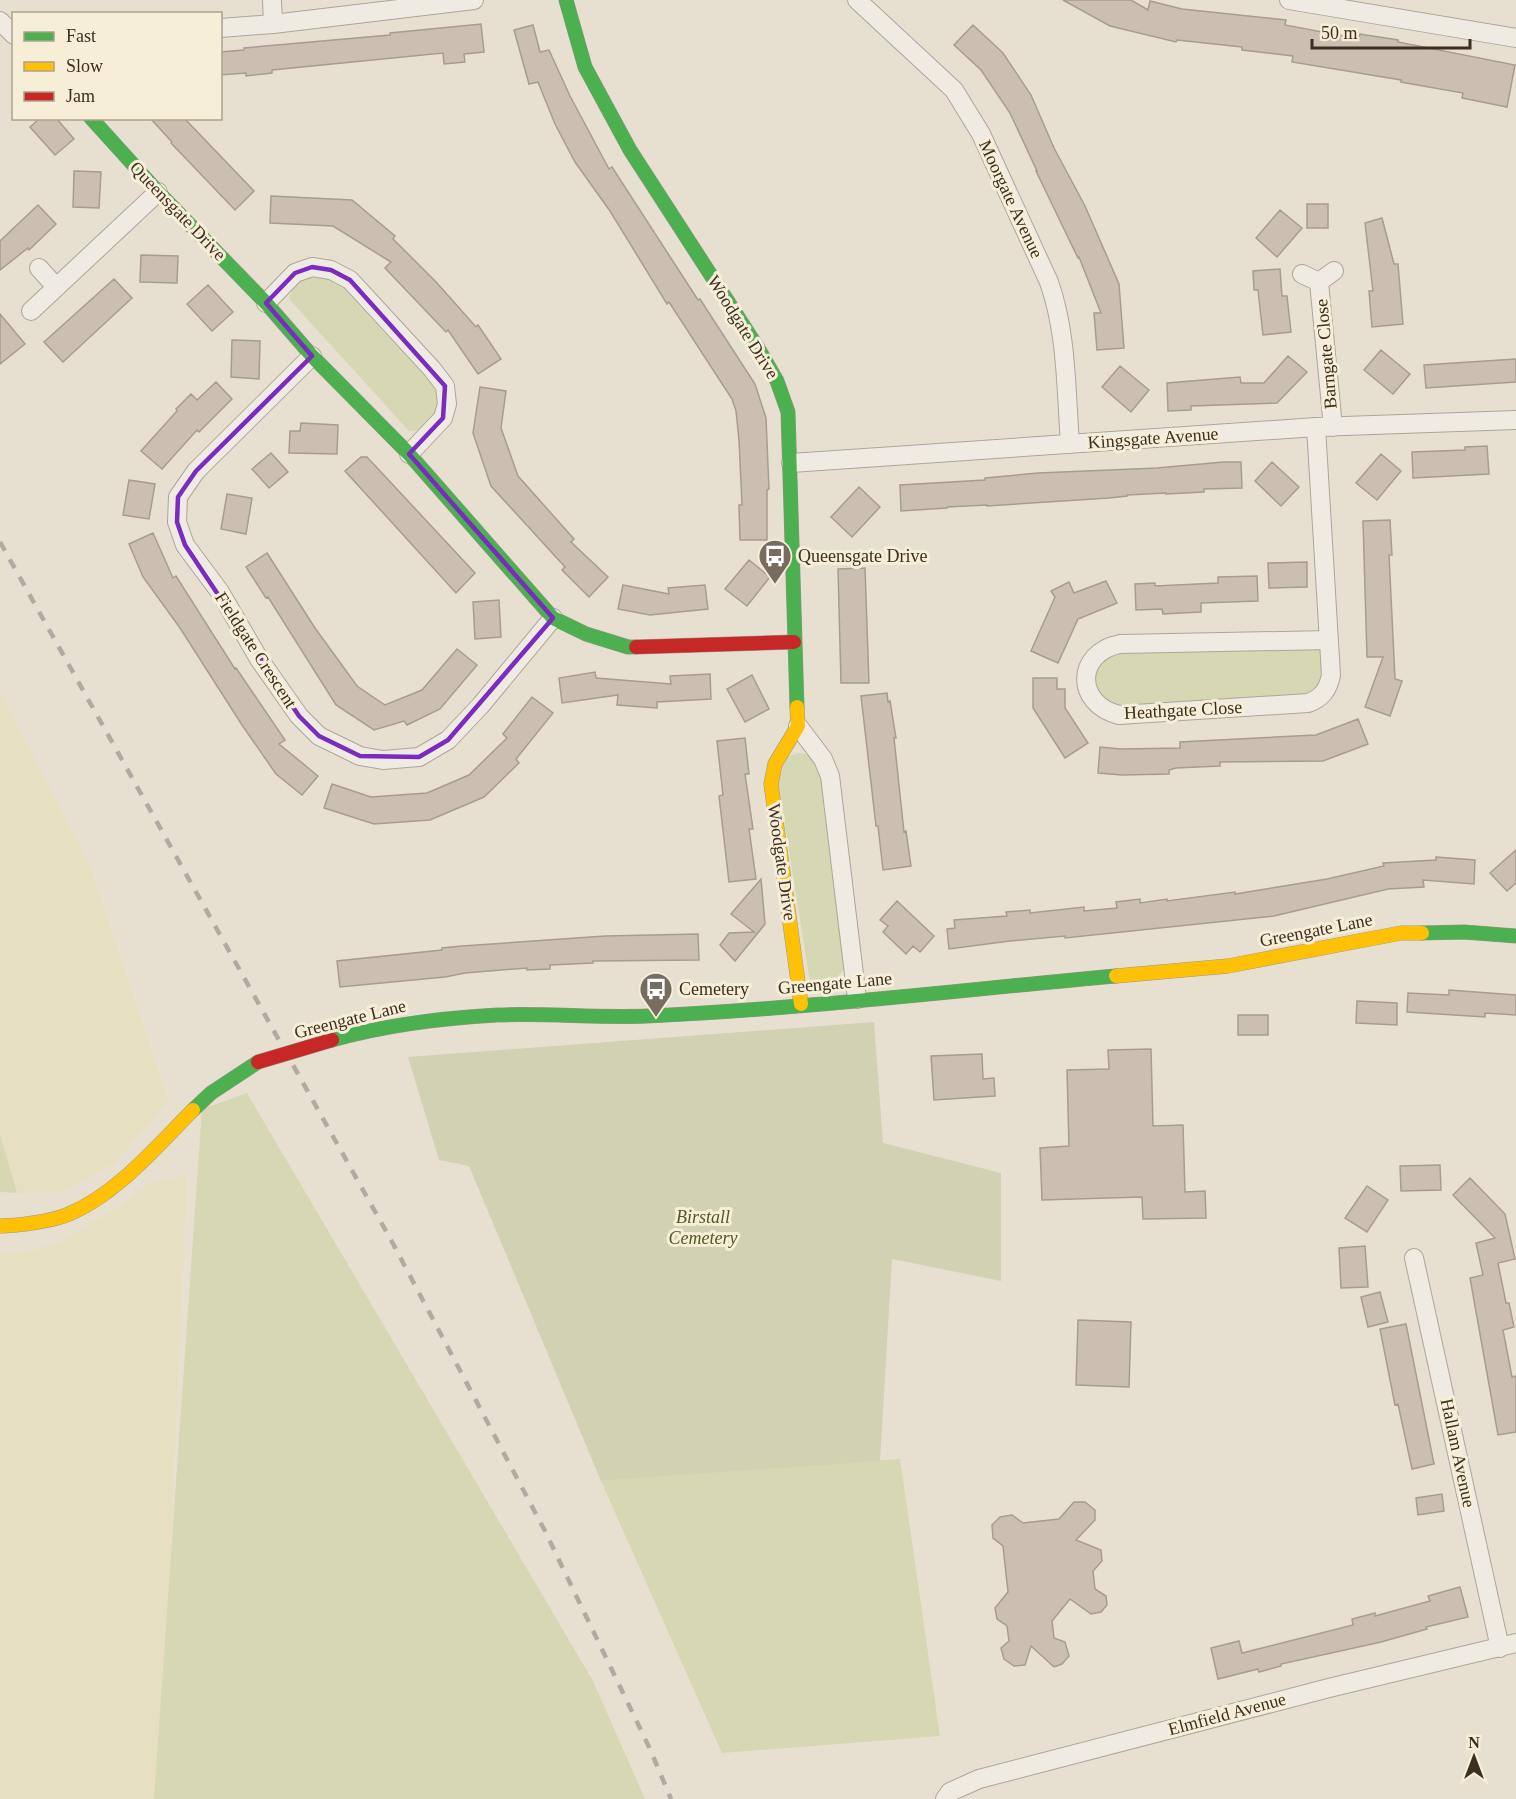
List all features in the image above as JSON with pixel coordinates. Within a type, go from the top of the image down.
[{"type":"street","points":[[272,0],[273,24]]},
{"type":"street","points":[[222,28],[474,0]]},
{"type":"street","name":"Woodgate Drive","points":[[566,0],[585,67],[630,150],[758,348],[777,381],[788,412],[798,726],[775,764],[771,784],[801,1004]]},
{"type":"street","name":"Moorgate Avenue","points":[[857,0],[954,90],[981,134],[1049,282],[1057,305],[1070,444]]},
{"type":"street","points":[[1289,0],[1342,4],[1516,38]]},
{"type":"street","points":[[0,21],[12,33]]},
{"type":"street","name":"Queensgate Drive","points":[[93,120],[158,192],[266,303],[312,356],[409,454],[553,618],[586,634],[628,647],[794,642]]},
{"type":"street","points":[[31,311],[158,192]]},
{"type":"street","points":[[266,303],[295,273],[312,267],[331,270],[350,280],[445,386],[447,404],[443,418],[409,454]]},
{"type":"street","points":[[39,268],[56,287]]},
{"type":"street","name":"Barngate Close","points":[[1319,282],[1334,271]]},
{"type":"street","name":"Barngate Close","points":[[1302,274],[1319,282]]},
{"type":"street","name":"Barngate Close","points":[[1319,282],[1325,427]]},
{"type":"street","name":"Fieldgate Crescent","points":[[312,356],[196,471],[178,497],[177,522],[185,545],[220,592],[259,660],[299,716],[319,736],[360,756],[383,760],[419,757],[448,740],[481,705],[553,618]]},
{"type":"street","name":"Kingsgate Avenue","points":[[791,463],[1325,427],[1516,420]]},
{"type":"street","name":"Heathgate Close","points":[[1325,427],[1331,675],[1329,684],[1318,699],[1308,703],[1119,715],[1102,709],[1096,703],[1087,684],[1086,672],[1089,663],[1095,654],[1108,646],[1329,639]]},
{"type":"street","points":[[798,726],[823,759],[830,776],[858,999]]},
{"type":"street","name":"Greengate Lane","points":[[0,1226],[68,1215],[111,1190],[211,1093],[258,1062],[373,1029],[422,1021],[498,1015],[645,1016],[1228,966],[1401,933],[1464,932],[1516,936]]},
{"type":"street","name":"Hallam Avenue","points":[[1414,1258],[1508,1645]]},
{"type":"street","name":"Elmfield Avenue","points":[[945,1799],[950,1792],[979,1779],[1329,1688],[1508,1645]]},
{"type":"highlighted area","points":[[312,267],[331,270],[350,280],[445,386],[443,418],[409,454],[553,618],[448,740],[419,757],[360,756],[319,736],[299,716],[185,545],[177,522],[178,497],[196,471],[312,356],[266,303],[295,273]]},
{"type":"shaded area","points":[[0,693],[89,863],[169,1101],[113,1164],[62,1192],[17,1193],[0,1135]]},
{"type":"shaded area","points":[[187,1174],[161,1766],[156,1799],[0,1799],[0,1253],[24,1253],[63,1241],[151,1183]]},
{"type":"green space","points":[[316,274],[331,278],[345,290],[430,382],[438,395],[440,408],[421,430],[409,431],[289,299],[298,282]]},
{"type":"green space","points":[[1329,640],[1324,693],[1103,709],[1089,663],[1095,654]]},
{"type":"green space","points":[[798,753],[809,755],[816,760],[824,779],[847,963],[837,978],[823,984],[810,982],[778,781],[786,757]]},
{"type":"green space","name":"Birstall Cemetery","points":[[874,1022],[883,1143],[1001,1173],[1001,1281],[892,1259],[880,1461],[601,1481],[469,1166],[439,1160],[408,1057]]},
{"type":"green space","points":[[247,1093],[593,1681],[645,1799],[154,1799],[202,1109]]},
{"type":"green space","points":[[0,1135],[17,1193],[0,1192]]},
{"type":"green space","points":[[900,1459],[940,1736],[722,1753],[601,1481]]},
{"type":"building","points":[[1063,0],[1131,0],[1148,10],[1150,1],[1182,9],[1286,20],[1285,25],[1359,39],[1360,34],[1398,40],[1398,42],[1515,65],[1507,107],[1462,98],[1463,93],[1401,82],[1401,80],[1292,62],[1293,56],[1242,50],[1242,47],[1177,40],[1176,42],[1110,26]]},
{"type":"building","points":[[481,24],[484,52],[464,54],[465,62],[444,64],[443,53],[272,70],[272,73],[246,76],[246,73],[222,75],[222,52],[390,35],[390,33]]},
{"type":"building","points":[[533,25],[540,52],[549,50],[570,96],[609,169],[612,167],[755,384],[766,418],[769,489],[767,490],[767,540],[740,540],[739,505],[742,505],[739,440],[736,411],[732,399],[669,302],[667,304],[610,211],[575,162],[555,124],[538,82],[529,84],[514,30]]},
{"type":"building","points":[[973,25],[1003,53],[1031,95],[1054,148],[1085,206],[1119,284],[1124,348],[1097,350],[1094,313],[1101,313],[1079,257],[1010,113],[981,70],[954,45]]},
{"type":"building","points":[[38,120],[58,120],[74,139],[55,155],[30,127]]},
{"type":"building","points":[[152,120],[186,120],[254,191],[235,210]]},
{"type":"building","points":[[74,171],[101,172],[99,208],[73,207]]},
{"type":"building","points":[[271,196],[352,200],[395,236],[393,239],[437,283],[476,327],[478,325],[501,359],[478,374],[448,330],[446,332],[385,268],[391,262],[333,226],[270,223]]},
{"type":"building","points":[[1307,204],[1328,204],[1328,228],[1307,228]]},
{"type":"building","points":[[38,205],[56,224],[29,250],[28,248],[0,270],[0,241]]},
{"type":"building","points":[[1280,210],[1302,228],[1277,257],[1256,238]]},
{"type":"building","points":[[1382,218],[1394,264],[1398,264],[1403,324],[1372,327],[1369,291],[1373,291],[1365,223]]},
{"type":"building","points":[[141,255],[178,256],[177,283],[140,282]]},
{"type":"building","points":[[1280,269],[1282,296],[1287,296],[1291,332],[1263,335],[1258,290],[1254,290],[1253,271]]},
{"type":"building","points":[[114,279],[132,298],[63,362],[44,342]]},
{"type":"building","points":[[208,285],[233,312],[212,331],[187,304]]},
{"type":"building","points":[[0,314],[25,344],[0,364]]},
{"type":"building","points":[[232,340],[260,341],[259,379],[231,377]]},
{"type":"building","points":[[1381,350],[1410,374],[1393,394],[1364,370]]},
{"type":"building","points":[[1288,356],[1307,372],[1277,403],[1191,406],[1191,410],[1168,411],[1167,383],[1240,377],[1241,383],[1264,383]]},
{"type":"building","points":[[1516,359],[1516,382],[1426,388],[1424,365]]},
{"type":"building","points":[[1120,366],[1149,390],[1131,412],[1102,387]]},
{"type":"building","points":[[216,382],[232,399],[199,432],[197,430],[162,469],[141,451],[191,394],[197,400]]},
{"type":"building","points":[[480,387],[506,391],[501,428],[518,476],[574,539],[571,542],[608,577],[589,597],[562,570],[565,567],[491,486],[473,433]]},
{"type":"building","points":[[301,423],[338,425],[337,454],[289,453],[290,431],[300,431]]},
{"type":"building","points":[[1487,446],[1489,474],[1413,478],[1412,452],[1465,450],[1465,447]]},
{"type":"building","points":[[271,453],[288,472],[269,488],[252,469]]},
{"type":"building","points":[[1381,454],[1401,471],[1377,500],[1356,483]]},
{"type":"building","points":[[361,457],[367,457],[475,573],[456,593],[345,471]]},
{"type":"building","points":[[1241,462],[1242,488],[901,511],[900,485],[985,480],[985,478],[1038,473],[1157,468]]},
{"type":"building","points":[[1272,462],[1299,487],[1281,506],[1255,481]]},
{"type":"building","points":[[129,480],[155,484],[149,519],[123,515]]},
{"type":"building","points":[[859,487],[880,507],[852,537],[831,517]]},
{"type":"building","points":[[227,494],[252,498],[246,534],[221,529]]},
{"type":"building","points":[[1390,520],[1392,555],[1389,555],[1395,679],[1402,681],[1390,716],[1365,707],[1383,657],[1367,657],[1363,521]]},
{"type":"building","points":[[153,533],[173,578],[176,576],[235,669],[285,740],[279,744],[318,776],[302,795],[276,774],[180,628],[143,577],[129,544]]},
{"type":"building","points":[[267,553],[315,628],[357,686],[385,705],[422,690],[457,649],[477,665],[440,709],[407,725],[404,721],[374,730],[336,705],[268,597],[266,598],[246,567]]},
{"type":"building","points":[[749,560],[770,577],[747,606],[725,589]]},
{"type":"building","points":[[1307,562],[1307,587],[1269,588],[1268,563]]},
{"type":"building","points":[[865,568],[869,683],[841,683],[838,569]]},
{"type":"building","points":[[1257,576],[1258,601],[1201,603],[1201,612],[1163,614],[1162,609],[1136,610],[1135,584],[1155,583],[1155,586],[1218,583],[1218,577]]},
{"type":"building","points":[[1106,581],[1117,603],[1078,619],[1058,663],[1031,651],[1055,597],[1051,591],[1069,582],[1074,593]]},
{"type":"building","points":[[623,585],[669,594],[668,588],[705,585],[708,609],[650,615],[618,609]]},
{"type":"building","points":[[499,600],[501,637],[475,639],[473,602]]},
{"type":"building","points":[[595,672],[596,678],[671,684],[670,676],[710,674],[711,699],[657,702],[657,708],[617,705],[618,695],[562,703],[559,678]]},
{"type":"building","points":[[752,675],[769,709],[745,722],[727,689]]},
{"type":"building","points":[[1033,678],[1057,678],[1057,689],[1065,689],[1065,708],[1088,743],[1065,758],[1033,708]]},
{"type":"building","points":[[887,693],[896,738],[894,738],[904,832],[906,831],[911,866],[883,870],[861,696]]},
{"type":"building","points":[[532,697],[553,713],[516,759],[519,763],[484,797],[430,820],[374,824],[324,808],[332,784],[371,797],[427,793],[469,775],[507,738],[503,734]]},
{"type":"building","points":[[1358,719],[1368,744],[1323,761],[1220,762],[1220,766],[1176,768],[1169,770],[1169,774],[1098,773],[1100,747],[1180,748],[1180,742],[1316,735]]},
{"type":"building","points":[[745,738],[749,774],[745,774],[753,829],[749,829],[756,879],[729,882],[719,796],[723,795],[717,741]]},
{"type":"building","points":[[1516,850],[1516,883],[1507,891],[1490,873]]},
{"type":"building","points":[[1436,857],[1475,860],[1474,884],[1423,880],[1424,887],[1388,889],[1274,916],[949,949],[947,929],[955,928],[954,920],[1007,916],[1006,912],[1030,910],[1030,913],[1084,907],[1084,911],[1117,908],[1116,902],[1140,899],[1140,903],[1235,892],[1235,894],[1327,879],[1384,866],[1383,863],[1436,860]]},
{"type":"building","points":[[761,879],[765,924],[735,961],[720,945],[729,933],[754,932],[731,914]]},
{"type":"building","points":[[897,901],[934,936],[920,952],[913,946],[906,954],[883,932],[888,926],[880,920]]},
{"type":"building","points":[[698,934],[699,960],[593,961],[593,963],[550,965],[550,969],[527,970],[527,968],[465,973],[340,987],[337,961],[462,946],[605,936]]},
{"type":"building","points":[[1449,990],[1516,995],[1516,1015],[1485,1013],[1485,1017],[1407,1012],[1408,993],[1449,995]]},
{"type":"building","points":[[1357,1001],[1397,1003],[1397,1025],[1356,1023]]},
{"type":"building","points":[[1238,1015],[1268,1015],[1268,1035],[1238,1035]]},
{"type":"building","points":[[1151,1049],[1153,1126],[1183,1125],[1185,1192],[1205,1191],[1206,1218],[1143,1219],[1142,1197],[1042,1200],[1040,1148],[1069,1146],[1067,1070],[1109,1069],[1108,1050]]},
{"type":"building","points":[[982,1054],[983,1079],[994,1078],[995,1096],[934,1100],[931,1056]]},
{"type":"building","points":[[1440,1165],[1441,1190],[1401,1191],[1400,1166]]},
{"type":"building","points":[[1470,1178],[1505,1214],[1515,1259],[1498,1263],[1506,1303],[1509,1303],[1514,1327],[1503,1330],[1512,1377],[1516,1376],[1516,1432],[1498,1435],[1470,1278],[1483,1275],[1476,1243],[1495,1238],[1453,1195]]},
{"type":"building","points":[[1367,1186],[1388,1200],[1367,1232],[1345,1218]]},
{"type":"building","points":[[1365,1246],[1368,1287],[1341,1288],[1339,1248]]},
{"type":"building","points":[[1380,1292],[1388,1322],[1368,1327],[1361,1297]]},
{"type":"building","points":[[1078,1320],[1131,1322],[1129,1387],[1076,1385]]},
{"type":"building","points":[[1406,1324],[1434,1464],[1412,1469],[1398,1404],[1395,1405],[1380,1329]]},
{"type":"building","points":[[1442,1494],[1444,1511],[1418,1515],[1416,1498]]},
{"type":"building","points":[[1074,1502],[1085,1502],[1095,1510],[1095,1520],[1076,1540],[1101,1550],[1102,1561],[1093,1571],[1095,1589],[1106,1596],[1107,1605],[1101,1612],[1091,1614],[1070,1599],[1052,1621],[1054,1638],[1065,1642],[1069,1656],[1062,1664],[1054,1667],[1031,1646],[1025,1665],[1014,1666],[1004,1659],[1001,1648],[1009,1641],[1007,1626],[997,1619],[995,1608],[1008,1592],[1003,1546],[993,1538],[992,1525],[1000,1517],[1012,1515],[1023,1523],[1059,1519]]},
{"type":"building","points":[[1460,1587],[1468,1617],[1426,1627],[1427,1629],[1381,1642],[1281,1664],[1281,1666],[1259,1672],[1258,1669],[1218,1679],[1211,1648],[1239,1641],[1242,1653],[1353,1625],[1352,1619],[1375,1613],[1375,1616],[1430,1601],[1428,1596]]},
{"type":"railway","points":[[0,542],[391,1240],[545,1531],[650,1749],[671,1799]]},
{"type":"traffic: fast","points":[[566,0],[585,67],[630,150],[758,348],[777,381],[788,412],[797,707]]},
{"type":"traffic: fast","points":[[93,120],[158,192],[266,303],[312,356],[409,454],[553,618],[586,634],[628,647],[636,647]]},
{"type":"traffic: fast","points":[[1422,933],[1464,932],[1516,936]]},
{"type":"traffic: fast","points":[[332,1040],[393,1026],[476,1016],[628,1016],[706,1013],[1116,976]]},
{"type":"traffic: fast","points":[[193,1110],[211,1093],[258,1062]]},
{"type":"traffic: slow","points":[[797,707],[798,726],[775,764],[771,784],[801,1004]]},
{"type":"traffic: slow","points":[[1116,976],[1228,966],[1401,933],[1422,933]]},
{"type":"traffic: slow","points":[[0,1226],[54,1219],[87,1205],[136,1168],[193,1110]]},
{"type":"traffic: jam","points":[[636,647],[794,642]]},
{"type":"traffic: jam","points":[[258,1062],[332,1040]]},
{"type":"place","name":"Queensgate Drive","points":[[775,585]]},
{"type":"place","name":"Cemetery","points":[[656,1018]]}]
